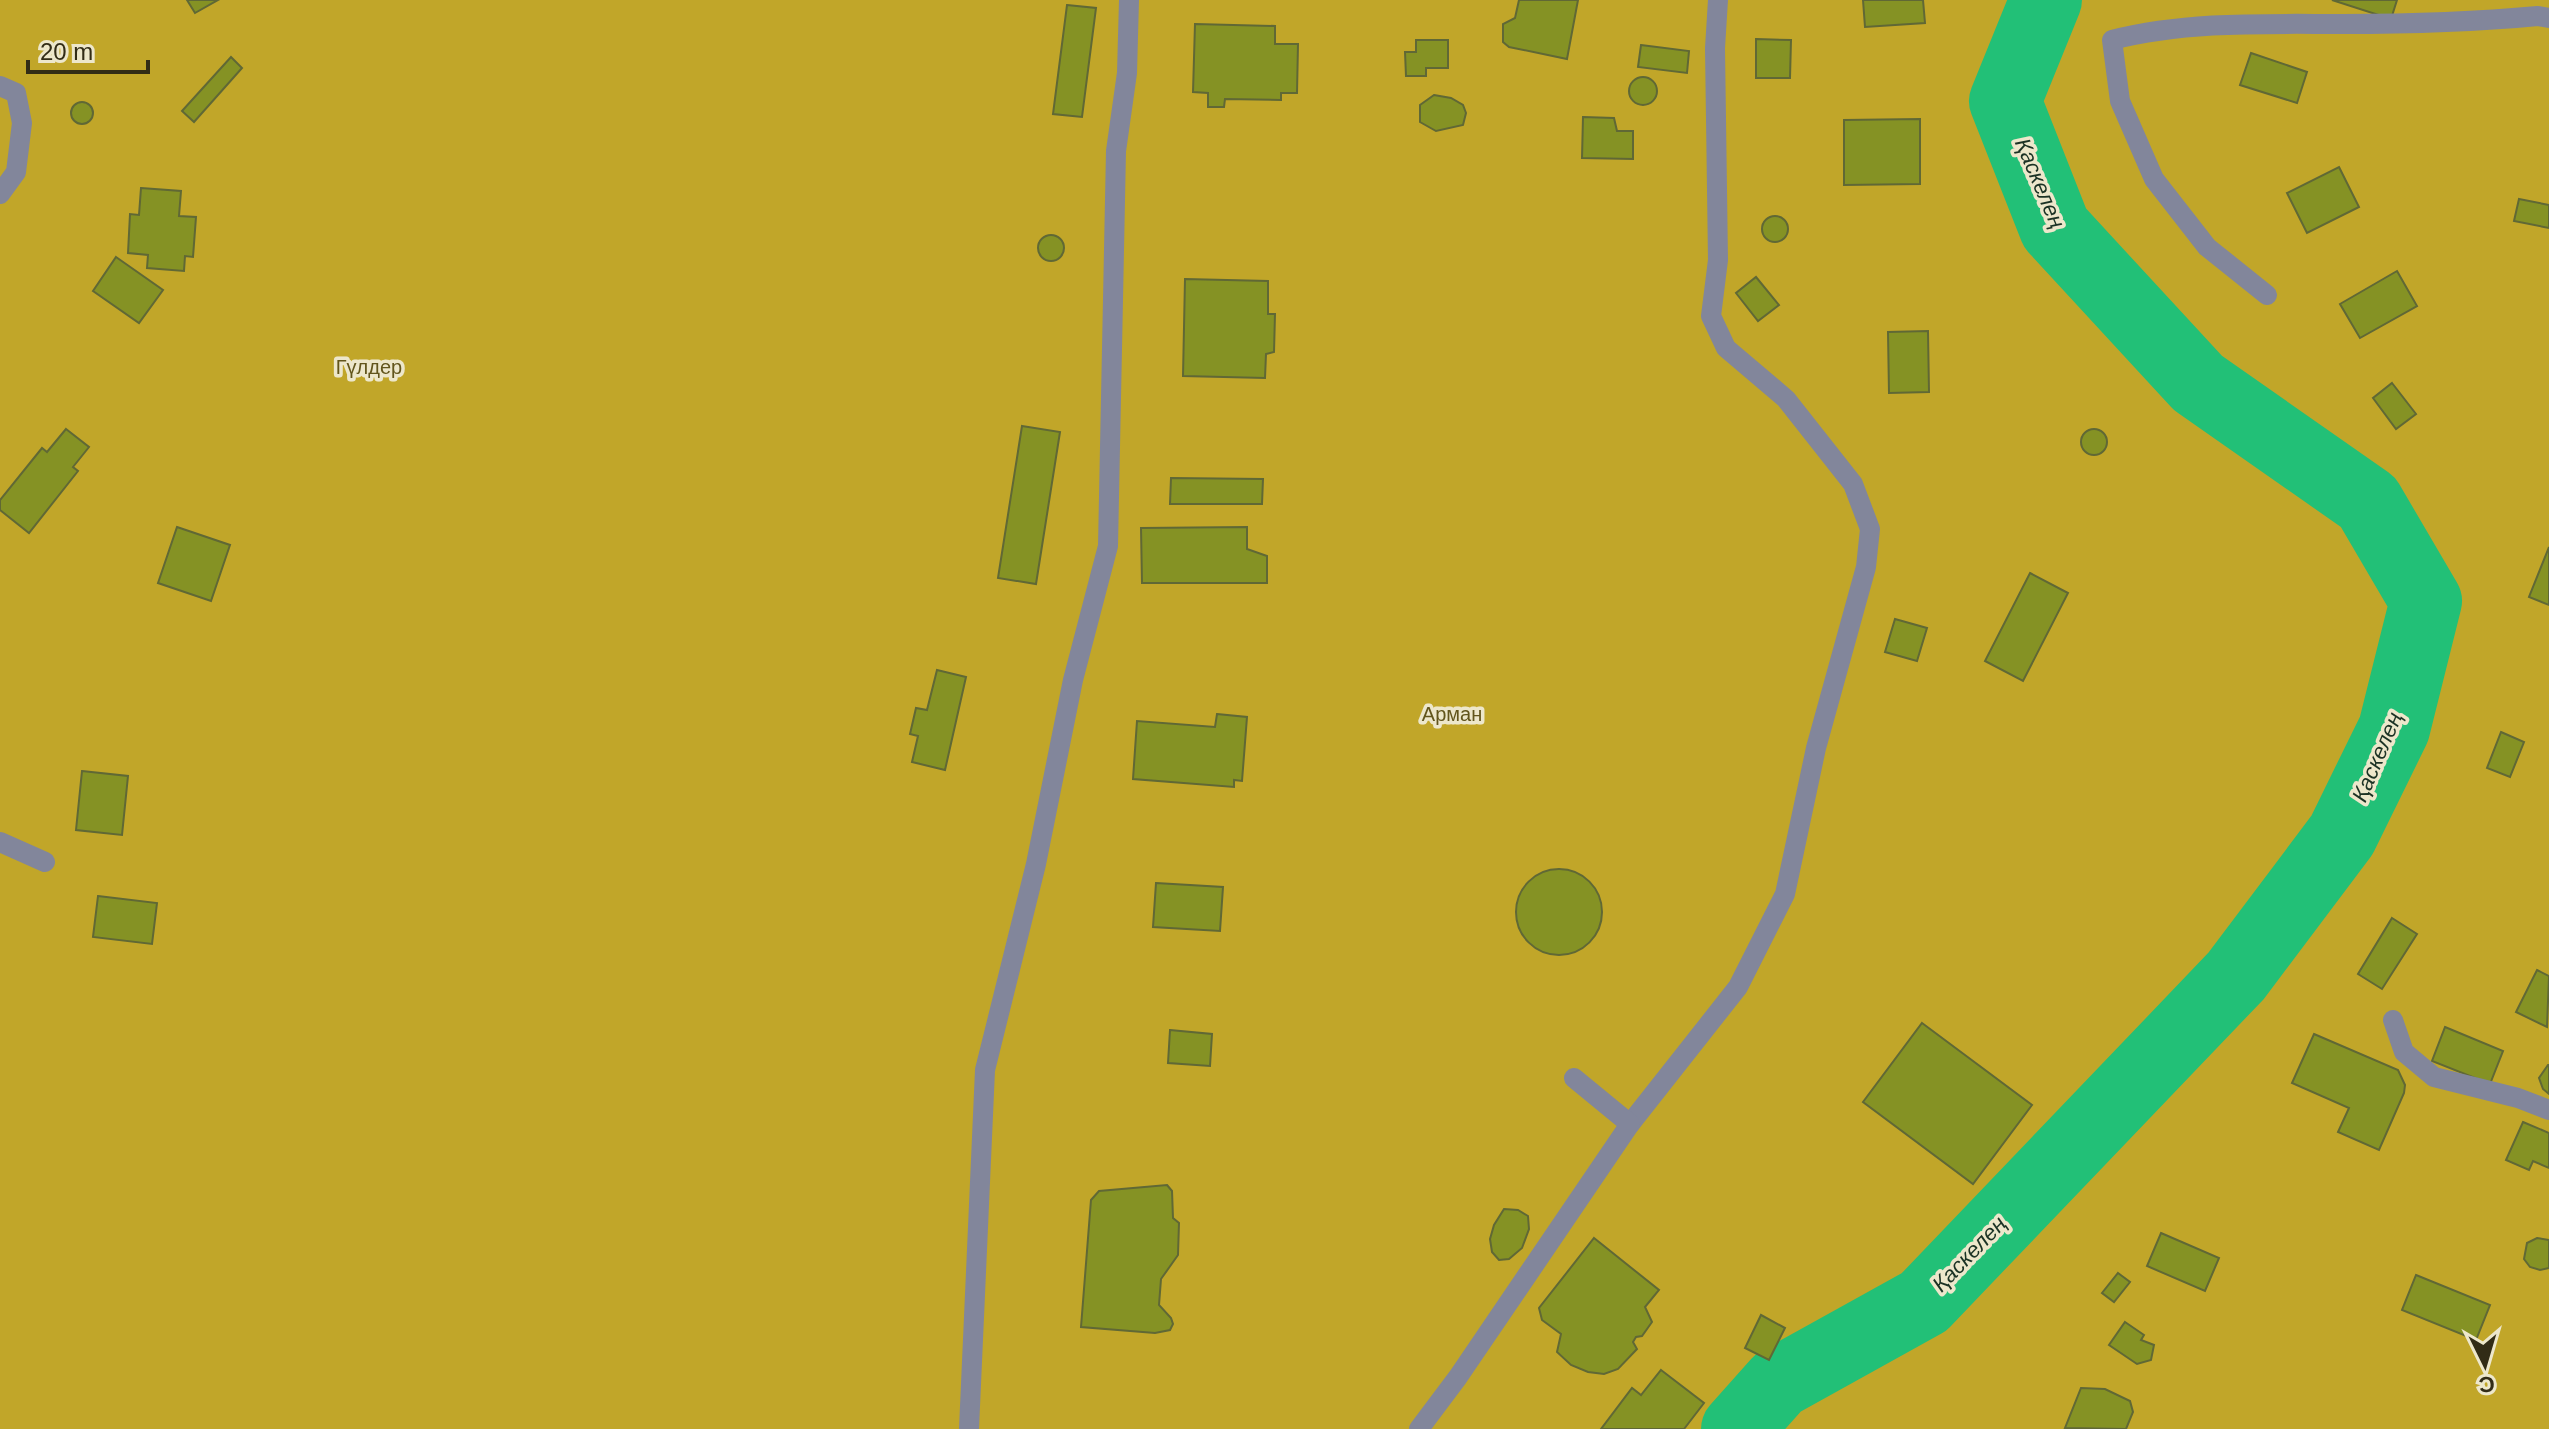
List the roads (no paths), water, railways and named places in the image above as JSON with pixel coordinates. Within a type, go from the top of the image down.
[{"type":"street","points":[[969,1429],[985,1070],[1036,864],[1073,680],[1108,546],[1116,151],[1127,73],[1129,0]]},
{"type":"street","points":[[1419,1429],[1458,1377],[1630,1124],[1738,987],[1785,894],[1816,748],[1866,567],[1870,529],[1853,484],[1786,399],[1726,348],[1711,316],[1718,260],[1715,48],[1718,0]]},
{"type":"street","points":[[2267,295],[2207,247],[2154,179],[2120,101],[2112,40],[2147,31],[2225,24],[2457,23],[2538,16],[2549,18]]},
{"type":"street","points":[[0,86],[16,93],[22,123],[16,172],[0,194]]},
{"type":"street","points":[[0,842],[45,862]]},
{"type":"street","points":[[2393,1020],[2404,1052],[2434,1077],[2518,1098],[2549,1110]]},
{"type":"street","points":[[1574,1078],[1630,1124]]},
{"type":"waterway","name":"Қаскелең","points":[[1737,1429],[1778,1383],[1924,1302],[2236,976],[2342,835],[2394,729],[2426,601],[2368,502],[2198,383],[2055,228],[2005,101],[2046,0]]},
{"type":"park label","name":"Гүлдер","points":[[369,367]]},
{"type":"park label","name":"Арман","points":[[1452,714]]}]
